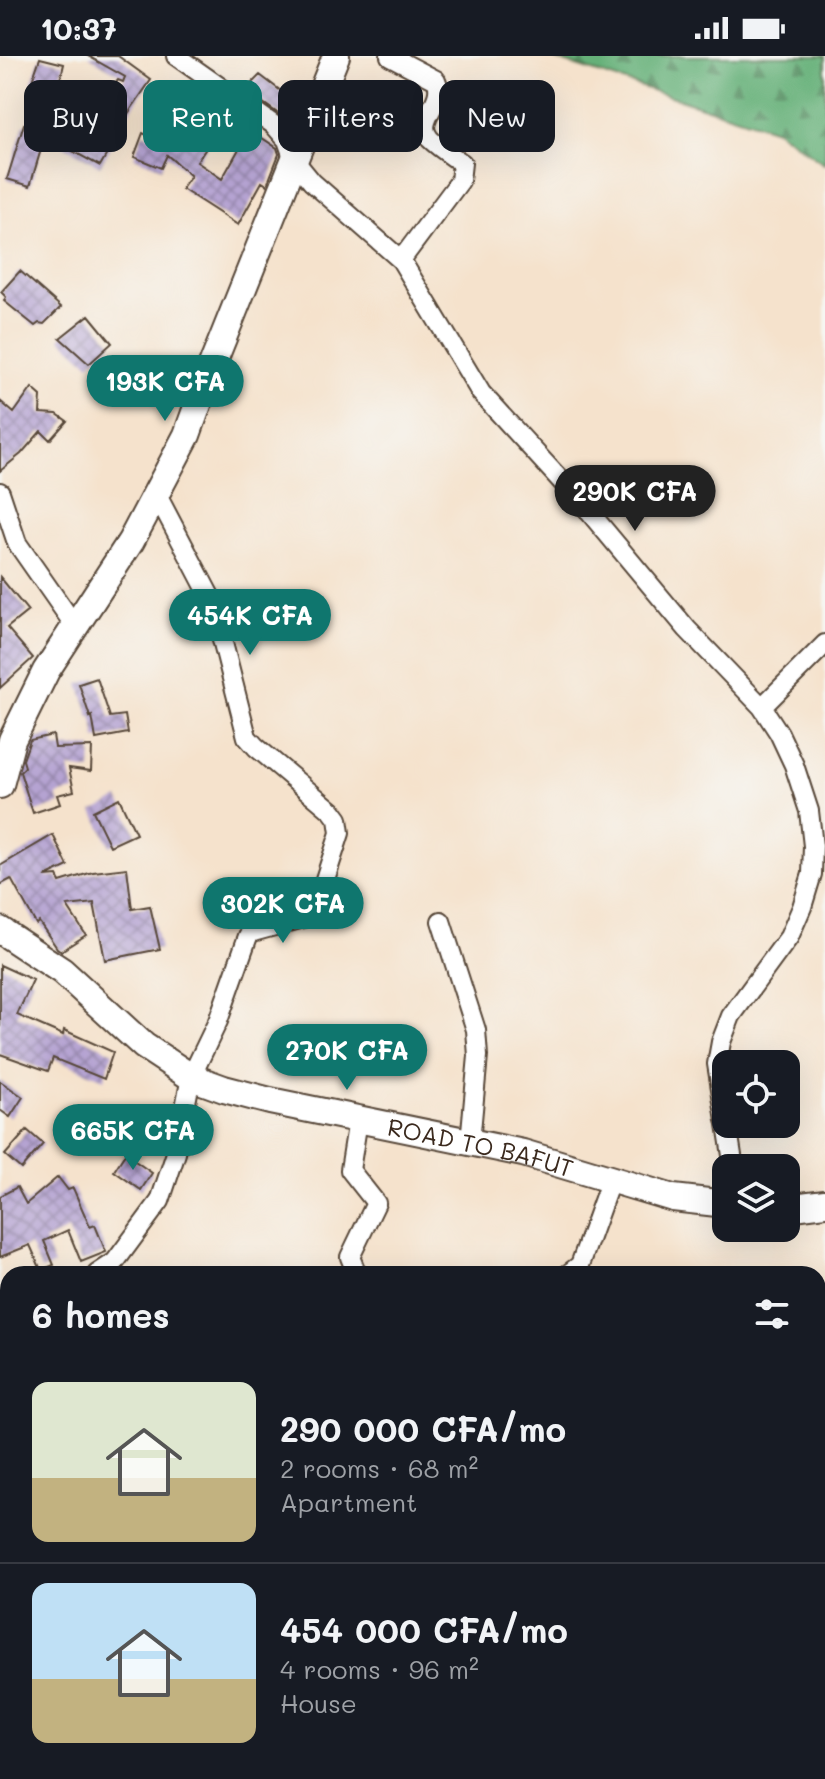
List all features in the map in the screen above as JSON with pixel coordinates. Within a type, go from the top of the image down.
[{"type":"street","points":[[176,56],[274,125],[287,140],[294,160],[330,199],[401,260],[481,393],[586,508],[687,629],[762,707],[779,733],[809,811],[812,874],[789,937],[739,1005],[720,1050]]},
{"type":"street","points":[[0,785],[12,740],[25,709],[46,671],[131,541],[187,435],[336,56]]},
{"type":"street","points":[[390,56],[436,80],[440,87],[439,97],[426,122],[425,131],[430,139],[462,163],[460,181],[401,260]]},
{"type":"street","points":[[0,492],[17,543],[75,626]]},
{"type":"street","points":[[118,1266],[160,1201],[169,1180],[191,1077],[218,1021],[248,936],[304,918],[315,910],[340,833],[338,819],[332,811],[247,737],[212,600],[157,495]]},
{"type":"street","points":[[762,707],[825,644]]},
{"type":"street","points":[[441,921],[476,1030],[478,1056],[470,1142]]},
{"type":"street","name":"ROAD TO BAFUT","points":[[0,930],[62,971],[144,1046],[191,1077],[270,1101],[523,1153],[673,1198],[712,1202]]},
{"type":"street","points":[[354,1266],[350,1257],[376,1203],[350,1170],[358,1120]]},
{"type":"street","points":[[579,1266],[611,1179]]},
{"type":"street","points":[[800,1206],[825,1203]]},
{"type":"green space","points":[[545,56],[825,56],[825,165],[776,130]]},
{"type":"building","points":[[88,56],[118,56],[151,80],[143,80],[143,92],[127,115],[125,77]]},
{"type":"building","points":[[40,58],[64,64],[60,80],[32,80]]},
{"type":"building","points":[[260,75],[278,89],[278,113],[262,102],[262,80],[255,80]]},
{"type":"building","points":[[24,124],[24,152],[40,152],[30,186],[7,179]]},
{"type":"building","points":[[143,133],[143,152],[204,152],[197,162],[222,179],[237,152],[262,152],[262,138],[277,148],[279,154],[267,185],[262,182],[238,225],[182,189],[191,176],[167,155],[161,168],[134,157]]},
{"type":"building","points":[[74,152],[108,152],[100,166]]},
{"type":"building","points":[[20,271],[61,307],[44,324],[35,326],[4,301],[6,297],[1,292]]},
{"type":"building","points":[[89,315],[112,343],[89,364],[60,338]]},
{"type":"building","points":[[32,388],[41,396],[40,413],[57,414],[67,421],[50,440],[41,431],[21,454],[0,471],[0,401],[14,413]]},
{"type":"building","points":[[0,577],[28,611],[7,628],[33,658],[0,688]]},
{"type":"building","points":[[97,678],[110,717],[125,715],[128,733],[96,739],[92,716],[79,684]]},
{"type":"building","points":[[53,735],[55,748],[92,747],[91,771],[69,768],[74,791],[57,795],[60,804],[33,813],[20,772],[25,767],[23,760],[30,740]]},
{"type":"building","points":[[119,798],[136,834],[110,846],[93,811]]},
{"type":"building","points":[[53,835],[68,866],[45,877],[57,876],[60,882],[93,872],[127,868],[132,909],[150,906],[160,949],[105,960],[94,903],[67,906],[86,935],[61,951],[57,948],[39,922],[36,924],[11,879],[0,885],[0,866]]},
{"type":"building","points":[[0,965],[33,980],[17,1015],[63,1035],[64,1030],[113,1052],[104,1079],[53,1058],[48,1071],[0,1054]]},
{"type":"building","points":[[0,1081],[23,1097],[10,1117],[0,1110]]},
{"type":"building","points":[[27,1130],[43,1144],[21,1169],[5,1155]]},
{"type":"building","points":[[125,1154],[152,1173],[141,1190],[114,1171]]},
{"type":"building","points":[[58,1177],[68,1190],[73,1188],[90,1227],[95,1225],[106,1252],[81,1262],[68,1230],[44,1241],[54,1265],[39,1266],[30,1245],[0,1257],[0,1196],[17,1187],[26,1204]]}]
